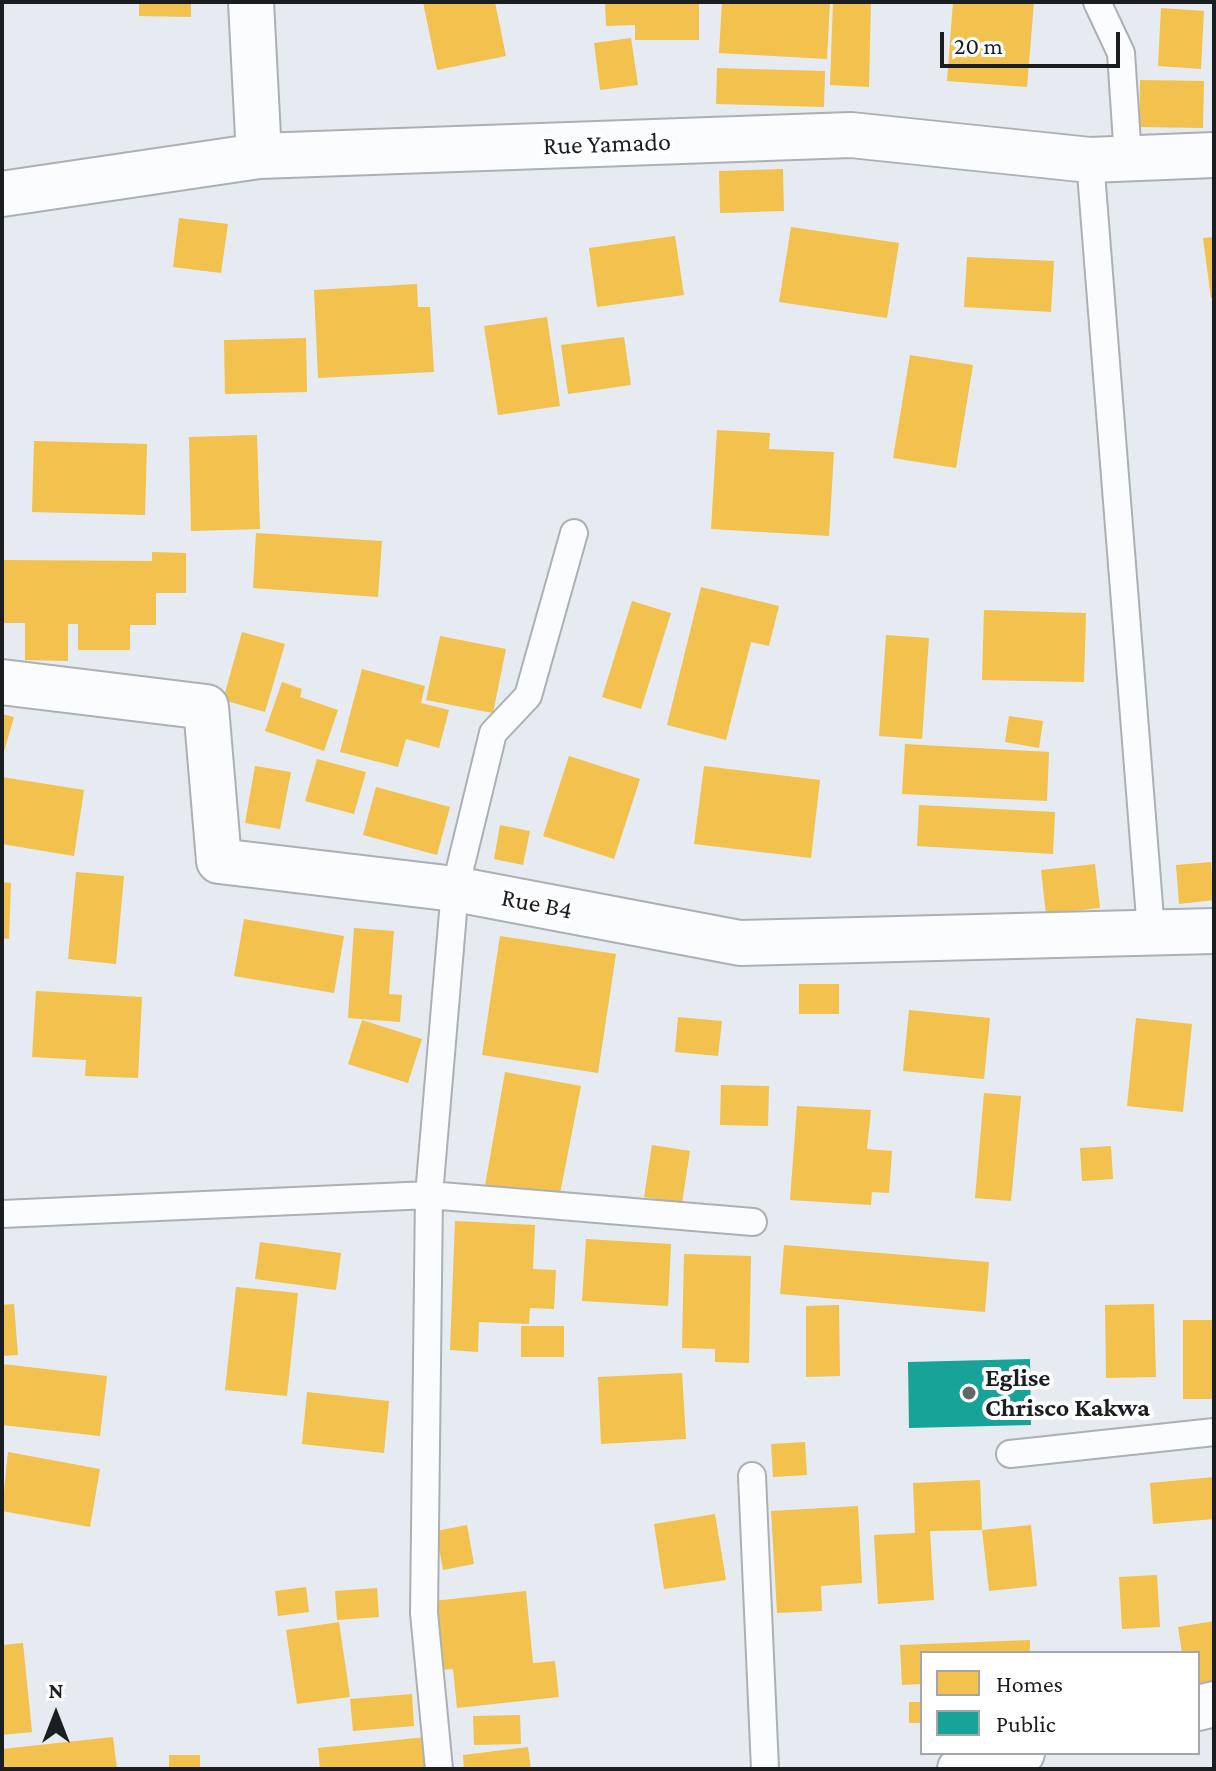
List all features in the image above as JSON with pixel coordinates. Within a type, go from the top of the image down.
[{"type":"street","points":[[251,2],[259,156]]},
{"type":"street","name":"Rue Yamado","points":[[2,194],[259,156],[851,135],[1109,159],[1214,155]]},
{"type":"street","name":"Rue B4","points":[[2,682],[206,707],[219,861],[455,889],[740,943],[1214,931]]},
{"type":"street","points":[[960,1769],[1014,1755]]},
{"type":"lane","points":[[1097,2],[1121,53],[1109,159],[1151,931]]},
{"type":"lane","points":[[439,1769],[424,1613],[429,1195],[455,889],[493,733],[528,696],[574,533]]},
{"type":"lane","points":[[2,1214],[429,1195],[753,1222]]},
{"type":"lane","points":[[1010,1454],[1214,1432]]},
{"type":"lane","points":[[752,1476],[765,1769]]},
{"type":"building: Homes","points":[[139,2],[191,2],[191,17],[139,16]]},
{"type":"building: Homes","points":[[423,2],[495,2],[506,56],[437,70]]},
{"type":"building: Homes","points":[[605,2],[699,2],[699,40],[635,40],[635,25],[606,26]]},
{"type":"building: Homes","points":[[722,2],[830,2],[827,59],[719,53]]},
{"type":"building: Homes","points":[[833,2],[871,2],[869,87],[830,85]]},
{"type":"building: Homes","points":[[953,2],[1034,2],[1027,87],[947,81]]},
{"type":"building: Homes","points":[[1161,8],[1204,11],[1201,69],[1158,66]]},
{"type":"building: Homes","points":[[631,38],[638,85],[600,90],[594,43]]},
{"type":"building: Homes","points":[[717,68],[825,71],[824,107],[716,104]]},
{"type":"building: Homes","points":[[1140,80],[1204,81],[1203,128],[1139,127]]},
{"type":"building: Homes","points":[[783,169],[784,211],[720,213],[719,171]]},
{"type":"building: Homes","points":[[179,218],[228,224],[221,273],[173,267]]},
{"type":"building: Homes","points":[[791,227],[899,243],[887,318],[779,302]]},
{"type":"building: Homes","points":[[675,236],[684,295],[597,307],[589,248]]},
{"type":"building: Homes","points":[[1214,237],[1214,298],[1211,298],[1203,238]]},
{"type":"building: Homes","points":[[967,257],[1054,261],[1051,312],[964,307]]},
{"type":"building: Homes","points":[[417,284],[418,307],[430,307],[434,372],[318,378],[314,290]]},
{"type":"building: Homes","points":[[547,317],[560,406],[498,415],[484,326]]},
{"type":"building: Homes","points":[[624,337],[631,385],[568,394],[561,345]]},
{"type":"building: Homes","points":[[306,338],[307,392],[225,394],[224,340]]},
{"type":"building: Homes","points":[[910,355],[973,365],[956,468],[893,458]]},
{"type":"building: Homes","points":[[717,430],[770,433],[769,449],[834,452],[829,536],[711,529]]},
{"type":"building: Homes","points":[[257,435],[260,529],[191,531],[189,437]]},
{"type":"building: Homes","points":[[34,441],[147,444],[145,515],[32,512]]},
{"type":"building: Homes","points":[[256,533],[382,541],[378,597],[253,588]]},
{"type":"building: Homes","points":[[152,552],[186,553],[186,593],[156,593],[156,625],[130,625],[130,650],[78,650],[78,624],[68,624],[68,661],[25,660],[25,623],[2,623],[2,560],[152,561]]},
{"type":"building: Homes","points":[[701,587],[779,606],[769,646],[751,642],[726,740],[667,725]]},
{"type":"building: Homes","points":[[632,601],[671,613],[641,709],[602,697]]},
{"type":"building: Homes","points":[[984,610],[1086,613],[1084,682],[982,680]]},
{"type":"building: Homes","points":[[242,632],[285,644],[265,712],[223,700]]},
{"type":"building: Homes","points":[[886,635],[929,638],[922,739],[879,736]]},
{"type":"building: Homes","points":[[440,636],[506,649],[493,713],[426,700]]},
{"type":"building: Homes","points":[[362,669],[425,686],[421,703],[449,710],[439,748],[406,739],[398,767],[340,752]]},
{"type":"building: Homes","points":[[282,682],[302,689],[300,697],[338,710],[324,751],[265,731]]},
{"type":"building: Homes","points":[[2,714],[14,717],[3,755],[2,755]]},
{"type":"building: Homes","points":[[1009,716],[1043,721],[1039,748],[1005,742]]},
{"type":"building: Homes","points":[[905,744],[1049,752],[1047,801],[902,794]]},
{"type":"building: Homes","points":[[569,756],[640,779],[614,859],[543,836]]},
{"type":"building: Homes","points":[[317,759],[366,772],[354,814],[305,801]]},
{"type":"building: Homes","points":[[255,766],[291,772],[280,829],[245,823]]},
{"type":"building: Homes","points":[[704,766],[820,780],[811,858],[694,844]]},
{"type":"building: Homes","points":[[2,777],[84,790],[74,856],[2,844]]},
{"type":"building: Homes","points":[[376,787],[450,807],[437,855],[363,835]]},
{"type":"building: Homes","points":[[919,805],[1055,812],[1053,854],[917,846]]},
{"type":"building: Homes","points":[[500,825],[530,831],[523,865],[494,859]]},
{"type":"building: Homes","points":[[1211,862],[1214,900],[1179,904],[1176,865]]},
{"type":"building: Homes","points":[[1095,864],[1100,908],[1046,914],[1041,870]]},
{"type":"building: Homes","points":[[76,872],[124,876],[116,964],[68,959]]},
{"type":"building: Homes","points":[[2,882],[11,883],[9,939],[2,938]]},
{"type":"building: Homes","points":[[244,919],[344,936],[334,993],[234,976]]},
{"type":"building: Homes","points":[[354,928],[394,931],[389,994],[402,995],[400,1022],[348,1018]]},
{"type":"building: Homes","points":[[500,936],[616,954],[598,1073],[482,1055]]},
{"type":"building: Homes","points":[[799,984],[839,984],[839,1014],[799,1014]]},
{"type":"building: Homes","points":[[36,991],[142,997],[138,1078],[85,1076],[86,1060],[32,1057]]},
{"type":"building: Homes","points":[[909,1010],[990,1018],[984,1079],[903,1071]]},
{"type":"building: Homes","points":[[678,1017],[722,1021],[718,1056],[675,1052]]},
{"type":"building: Homes","points":[[1136,1018],[1192,1024],[1183,1112],[1127,1106]]},
{"type":"building: Homes","points":[[362,1020],[422,1039],[408,1083],[348,1064]]},
{"type":"building: Homes","points":[[505,1072],[581,1086],[559,1199],[485,1186]]},
{"type":"building: Homes","points":[[721,1085],[769,1086],[768,1126],[720,1125]]},
{"type":"building: Homes","points":[[984,1093],[1021,1096],[1011,1201],[975,1198]]},
{"type":"building: Homes","points":[[797,1106],[871,1110],[867,1149],[892,1151],[889,1193],[872,1192],[871,1205],[790,1200]]},
{"type":"building: Homes","points":[[652,1145],[690,1151],[682,1203],[644,1197]]},
{"type":"building: Homes","points":[[1111,1146],[1113,1179],[1082,1181],[1080,1148]]},
{"type":"building: Homes","points":[[455,1221],[535,1225],[533,1269],[556,1270],[554,1309],[530,1308],[529,1324],[479,1322],[478,1352],[450,1350]]},
{"type":"building: Homes","points":[[586,1239],[671,1244],[668,1306],[582,1301]]},
{"type":"building: Homes","points":[[260,1242],[341,1253],[336,1290],[255,1279]]},
{"type":"building: Homes","points":[[784,1245],[989,1262],[985,1312],[780,1294]]},
{"type":"building: Homes","points":[[684,1254],[751,1256],[749,1363],[715,1362],[715,1349],[682,1348]]},
{"type":"building: Homes","points":[[236,1287],[298,1293],[287,1396],[225,1390]]},
{"type":"building: Homes","points":[[14,1304],[18,1355],[2,1356],[2,1305]]},
{"type":"building: Homes","points":[[1154,1304],[1156,1377],[1106,1378],[1105,1305]]},
{"type":"building: Homes","points":[[839,1305],[840,1376],[806,1377],[806,1306]]},
{"type":"building: Homes","points":[[1183,1320],[1214,1320],[1214,1399],[1183,1399]]},
{"type":"building: Homes","points":[[521,1326],[564,1326],[564,1357],[521,1357]]},
{"type":"building: Homes","points":[[2,1364],[107,1376],[100,1436],[2,1425]]},
{"type":"building: Homes","points":[[682,1373],[686,1439],[601,1444],[598,1377]]},
{"type":"building: Homes","points":[[307,1392],[389,1401],[384,1453],[302,1444]]},
{"type":"building: Homes","points":[[805,1442],[807,1475],[773,1477],[771,1444]]},
{"type":"building: Homes","points":[[8,1452],[100,1469],[90,1527],[2,1511]]},
{"type":"building: Homes","points":[[1214,1477],[1214,1519],[1153,1524],[1150,1483]]},
{"type":"building: Homes","points":[[980,1480],[982,1530],[930,1531],[934,1600],[878,1604],[874,1535],[915,1533],[913,1483]]},
{"type":"building: Homes","points":[[858,1506],[862,1583],[821,1586],[822,1611],[777,1613],[771,1511]]},
{"type":"building: Homes","points":[[715,1514],[726,1580],[664,1589],[654,1524]]},
{"type":"building: Homes","points":[[467,1525],[474,1564],[443,1570],[436,1531]]},
{"type":"building: Homes","points":[[1031,1525],[1037,1586],[989,1591],[982,1530]]},
{"type":"building: Homes","points":[[1157,1575],[1160,1627],[1122,1629],[1119,1577]]},
{"type":"building: Homes","points":[[306,1587],[309,1612],[278,1616],[275,1591]]},
{"type":"building: Homes","points":[[377,1588],[379,1617],[337,1620],[335,1591]]},
{"type":"building: Homes","points":[[526,1591],[533,1663],[555,1661],[559,1697],[457,1708],[453,1669],[440,1670],[433,1601]]},
{"type":"building: Homes","points":[[1214,1621],[1214,1681],[1200,1683],[1200,1651],[1182,1651],[1178,1627]]},
{"type":"building: Homes","points":[[339,1622],[350,1697],[297,1704],[286,1630]]},
{"type":"building: Homes","points":[[1030,1640],[1030,1651],[920,1651],[920,1684],[902,1685],[900,1645]]},
{"type":"building: Homes","points":[[23,1643],[32,1732],[2,1735],[2,1645]]},
{"type":"building: Homes","points":[[412,1694],[414,1726],[353,1731],[350,1699]]},
{"type":"building: Homes","points":[[909,1702],[920,1702],[920,1723],[909,1723]]},
{"type":"building: Homes","points":[[520,1715],[521,1744],[474,1745],[473,1716]]},
{"type":"building: Homes","points":[[113,1737],[117,1769],[2,1769],[2,1749]]},
{"type":"building: Homes","points":[[426,1737],[430,1769],[320,1769],[318,1748]]},
{"type":"building: Homes","points":[[528,1747],[531,1769],[464,1769],[463,1755]]},
{"type":"building: Homes","points":[[169,1755],[200,1755],[200,1769],[169,1769]]},
{"type":"building: Public","name":"Eglise Chrisco Kakwa","points":[[1030,1359],[1031,1425],[909,1428],[908,1362]]},
{"type":"place","name":"Eglise Chrisco Kakwa","points":[[969,1393]]}]
